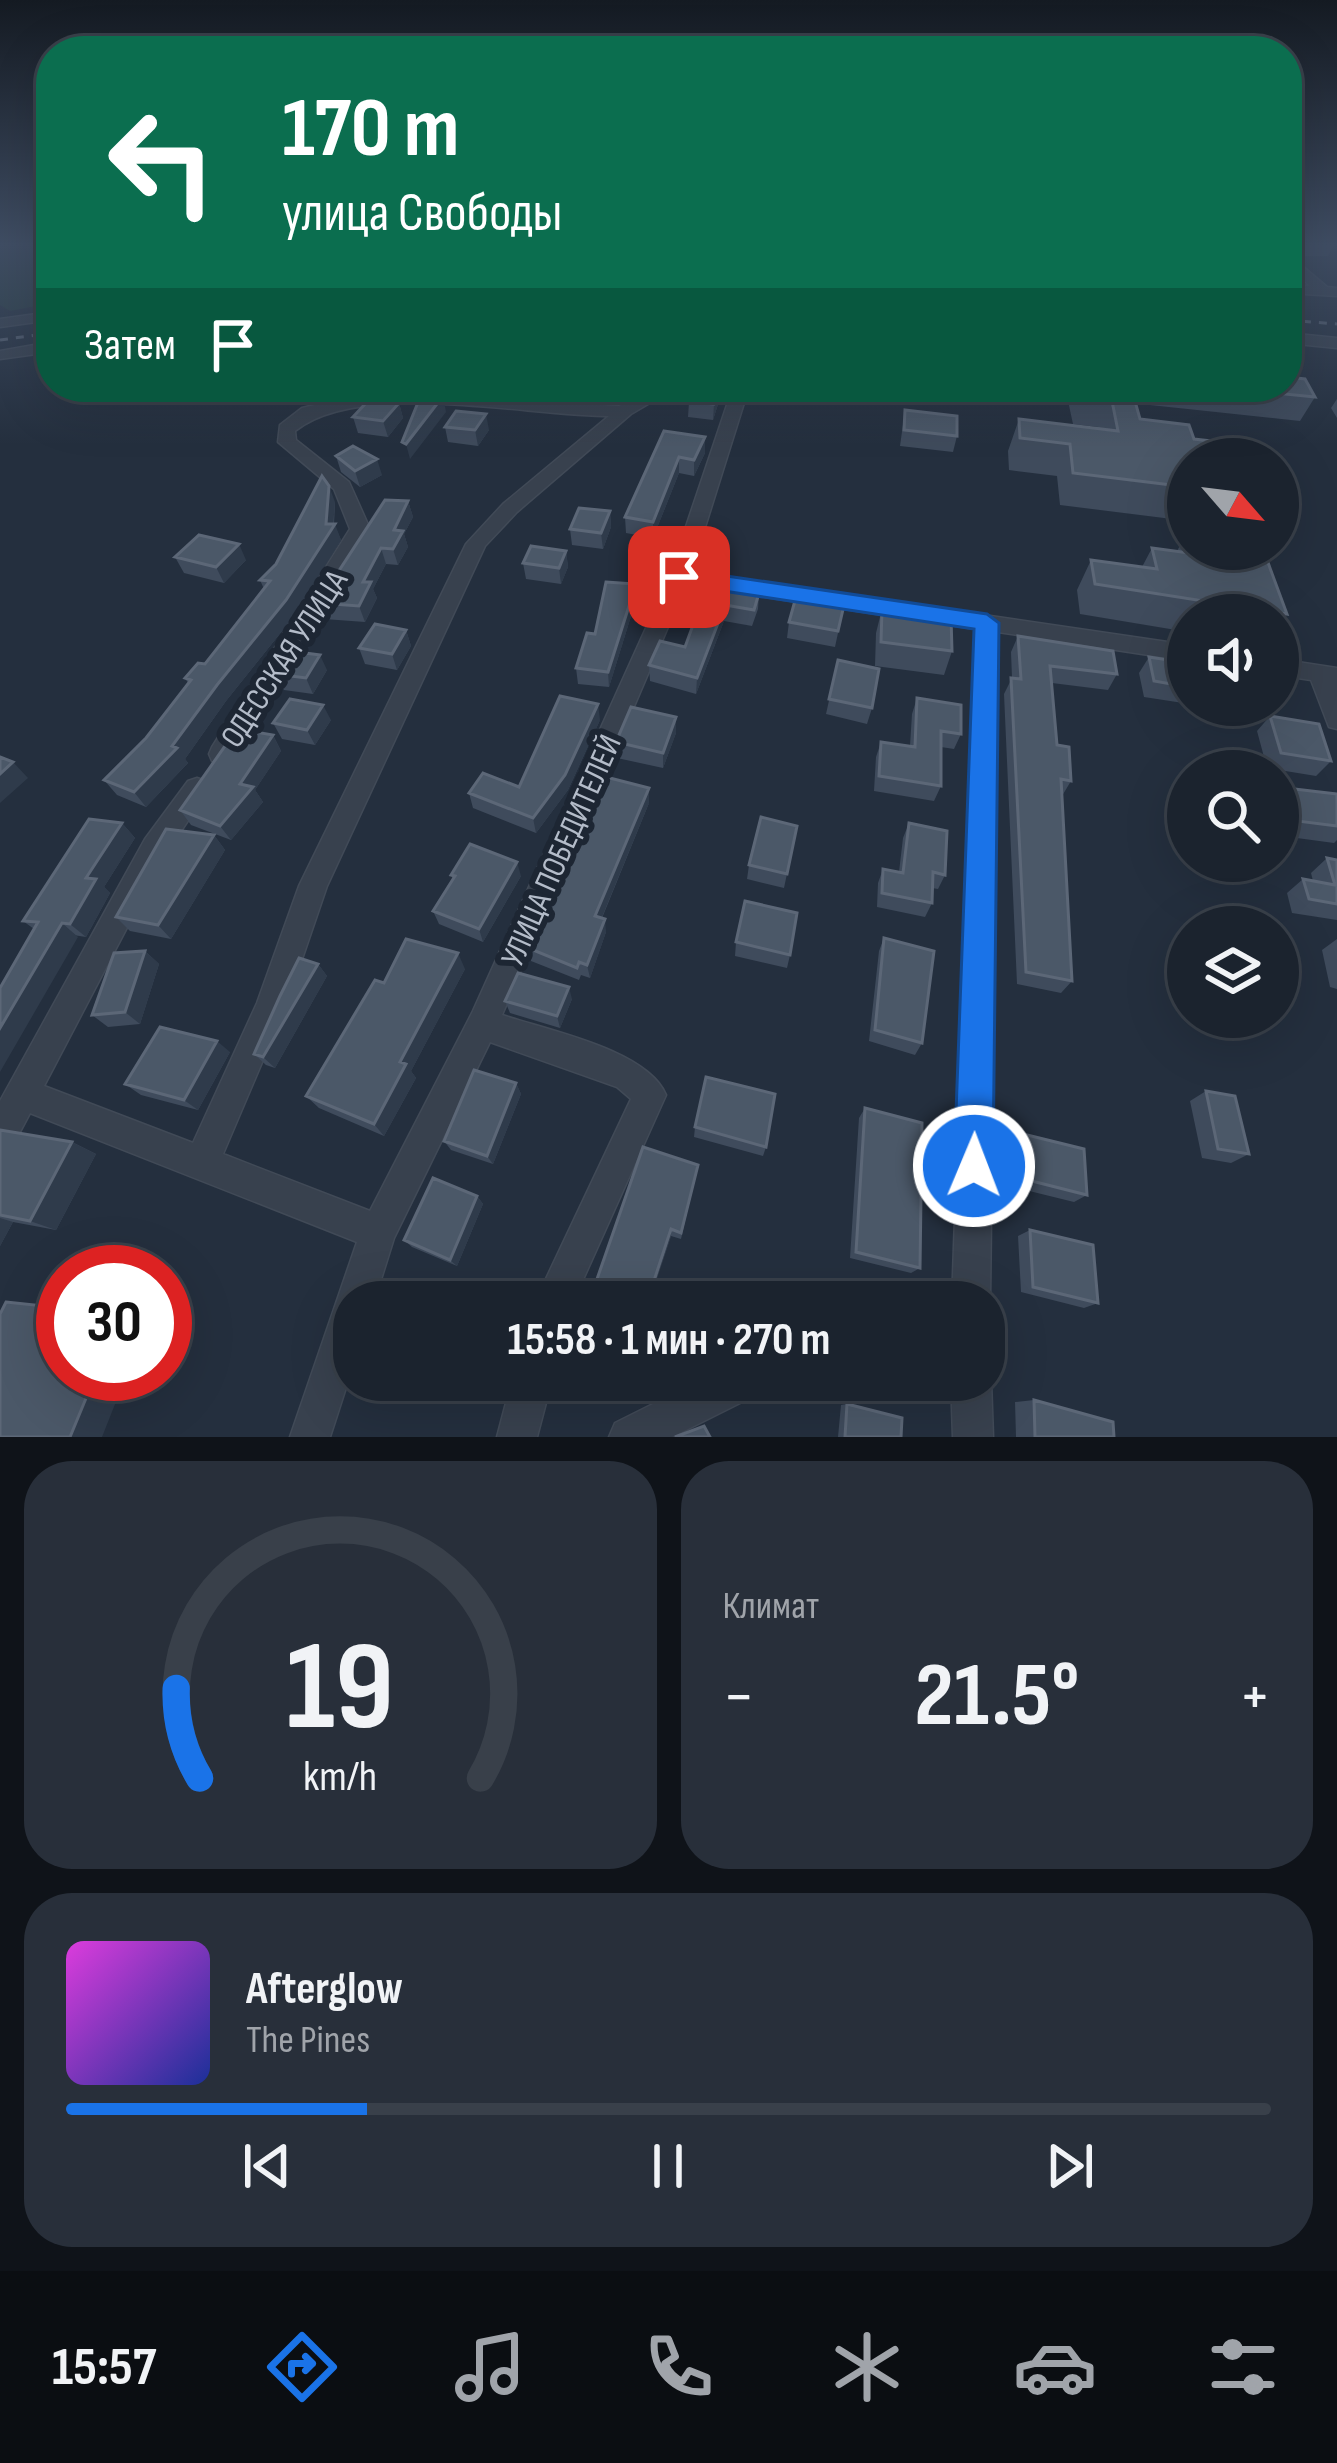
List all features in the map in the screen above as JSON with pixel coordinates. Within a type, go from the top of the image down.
[{"type":"street","points":[[0,322],[36,318]]},
{"type":"street","points":[[1302,340],[1337,343]]},
{"type":"street","points":[[3,355],[36,349]]},
{"type":"street","name":"ОДЕССКАЯ УЛИЦА","points":[[0,1135],[155,847],[249,715],[355,543],[360,529],[352,500],[287,442],[290,423],[319,404],[338,402]]},
{"type":"street","name":"ОДЕССКАЯ УЛИЦА","points":[[409,402],[549,412],[624,411],[641,402]]},
{"type":"street","name":"УЛИЦА ПОБЕДИТЕЛЕЙ","points":[[361,1281],[378,1232],[483,1024],[679,577],[736,402]]},
{"type":"street","points":[[203,1161],[271,1006],[313,886],[476,544],[494,521],[624,411]]},
{"type":"street","name":"ОДЕССКАЯ УЛИЦА","points":[[549,412],[582,424],[598,437]]},
{"type":"street","points":[[679,577],[1167,650]]},
{"type":"street","points":[[971,1281],[987,623]]},
{"type":"street","points":[[1328,674],[1337,719]]},
{"type":"street","points":[[483,1024],[627,1074],[650,1095],[564,1281]]},
{"type":"street","points":[[23,1094],[378,1232]]},
{"type":"street","name":"УЛИЦА ПОБЕДИТЕЛЕЙ","points":[[310,1437],[333,1367]]},
{"type":"street","points":[[517,1437],[526,1401]]},
{"type":"street","points":[[629,1437],[701,1401]]},
{"type":"street","points":[[971,1401],[973,1437]]},
{"type":"building","points":[[1302,379],[1305,379],[1315,397],[1302,396]]},
{"type":"building","points":[[418,402],[438,402],[406,444],[402,442]]},
{"type":"building","points":[[1112,402],[1135,402],[1140,419],[1189,425],[1194,438],[1167,438],[1167,484],[1073,473],[1070,444],[1020,438],[1019,419],[1118,431]]},
{"type":"building","points":[[366,403],[399,403],[383,421],[353,417]]},
{"type":"building","points":[[905,410],[957,416],[957,436],[904,430]]},
{"type":"building","points":[[456,411],[486,414],[475,430],[445,427]]},
{"type":"building","points":[[664,431],[705,437],[694,460],[679,457],[653,522],[625,517]]},
{"type":"building","points":[[353,446],[377,459],[355,471],[336,456]]},
{"type":"building","points":[[322,476],[329,486],[326,524],[335,524],[286,600],[172,746],[177,748],[134,792],[104,780],[146,738],[191,680],[185,678],[198,663],[205,664],[270,581],[260,580],[276,564]]},
{"type":"building","points":[[385,500],[408,501],[394,530],[403,531],[393,549],[381,548],[363,582],[371,582],[359,606],[318,603]]},
{"type":"building","points":[[579,508],[610,511],[601,533],[570,529]]},
{"type":"building","points":[[199,535],[239,544],[216,567],[175,557]]},
{"type":"building","points":[[531,546],[566,551],[559,568],[523,563]]},
{"type":"building","points":[[1152,548],[1167,550],[1167,570],[1271,570],[1280,594],[1167,595],[1095,584],[1091,560],[1157,569]]},
{"type":"building","points":[[606,582],[636,584],[608,672],[576,668],[587,633],[595,634]]},
{"type":"building","points":[[708,584],[759,593],[754,610],[725,605],[697,678],[649,665],[660,641],[685,647]]},
{"type":"building","points":[[796,597],[844,605],[838,631],[789,622]]},
{"type":"building","points":[[882,609],[951,617],[952,651],[881,642]]},
{"type":"building","points":[[375,624],[406,630],[392,654],[359,648]]},
{"type":"building","points":[[1018,636],[1113,651],[1117,674],[1050,666],[1057,745],[1069,747],[1071,781],[1061,779],[1072,981],[1026,972],[1011,678],[1021,679]]},
{"type":"building","points":[[290,651],[320,655],[306,678],[275,674]]},
{"type":"building","points":[[1149,657],[1167,660],[1167,683],[1154,681]]},
{"type":"building","points":[[838,660],[879,669],[872,708],[829,699]]},
{"type":"building","points":[[560,696],[598,704],[565,775],[533,818],[469,793],[483,773],[519,787]]},
{"type":"building","points":[[917,698],[961,705],[961,734],[941,731],[941,786],[879,776],[881,742],[915,747]]},
{"type":"building","points":[[290,699],[323,705],[307,730],[273,723]]},
{"type":"building","points":[[631,707],[676,717],[663,753],[616,742]]},
{"type":"building","points":[[1299,721],[1319,724],[1331,761],[1299,756],[1299,750],[1280,750],[1273,726],[1299,726]]},
{"type":"building","points":[[237,729],[273,735],[240,784],[253,787],[220,826],[180,810]]},
{"type":"building","points":[[0,757],[13,762],[0,774]]},
{"type":"building","points":[[602,776],[649,788],[595,916],[605,919],[587,965],[579,962],[577,968],[528,948]]},
{"type":"building","points":[[1299,790],[1337,794],[1337,826],[1299,821]]},
{"type":"building","points":[[761,817],[797,826],[787,874],[749,865]]},
{"type":"building","points":[[89,819],[122,823],[86,878],[96,879],[70,924],[62,923],[0,1028],[0,988],[38,922],[23,921]]},
{"type":"building","points":[[909,823],[947,831],[945,875],[933,872],[932,903],[882,893],[883,869],[903,873]]},
{"type":"building","points":[[166,829],[214,835],[158,925],[116,917]]},
{"type":"building","points":[[470,844],[517,862],[479,929],[433,911]]},
{"type":"building","points":[[1327,858],[1337,860],[1337,904],[1309,899],[1303,879],[1335,885]]},
{"type":"building","points":[[745,901],[797,913],[790,955],[736,942]]},
{"type":"building","points":[[884,938],[934,951],[922,1043],[875,1030]]},
{"type":"building","points":[[406,939],[458,953],[400,1062],[406,1064],[374,1124],[306,1096],[375,980],[384,983]]},
{"type":"building","points":[[145,951],[125,1012],[92,1015],[114,953]]},
{"type":"building","points":[[299,958],[318,964],[263,1057],[254,1054],[280,996]]},
{"type":"building","points":[[518,973],[569,987],[557,1016],[505,1001]]},
{"type":"building","points":[[160,1027],[217,1041],[184,1100],[125,1084]]},
{"type":"building","points":[[474,1070],[516,1083],[487,1156],[444,1141]]},
{"type":"building","points":[[706,1077],[775,1094],[766,1147],[695,1127]]},
{"type":"building","points":[[1206,1091],[1235,1096],[1249,1154],[1218,1149]]},
{"type":"building","points":[[865,1108],[922,1123],[920,1268],[856,1252]]},
{"type":"building","points":[[0,1130],[72,1142],[30,1221],[0,1215]]},
{"type":"building","points":[[1019,1133],[1084,1149],[1087,1195],[1020,1178]]},
{"type":"building","points":[[643,1147],[698,1165],[681,1233],[671,1229],[654,1281],[596,1281]]},
{"type":"building","points":[[433,1178],[477,1196],[450,1260],[404,1240]]},
{"type":"building","points":[[1030,1230],[1093,1245],[1098,1303],[1033,1287]]},
{"type":"building","points":[[6,1302],[36,1305],[36,1401],[85,1401],[70,1437],[0,1437],[0,1314]]},
{"type":"building","points":[[1034,1400],[1113,1422],[1114,1437],[1035,1437]]},
{"type":"building","points":[[847,1404],[902,1418],[901,1437],[845,1437]]},
{"type":"building","points":[[704,1426],[710,1437],[675,1437]]},
{"type":"railway","points":[[1302,321],[1337,324]]},
{"type":"railway","points":[[0,340],[36,335]]},
{"type":"route","points":[[679,577],[987,623],[974,1166]]}]
